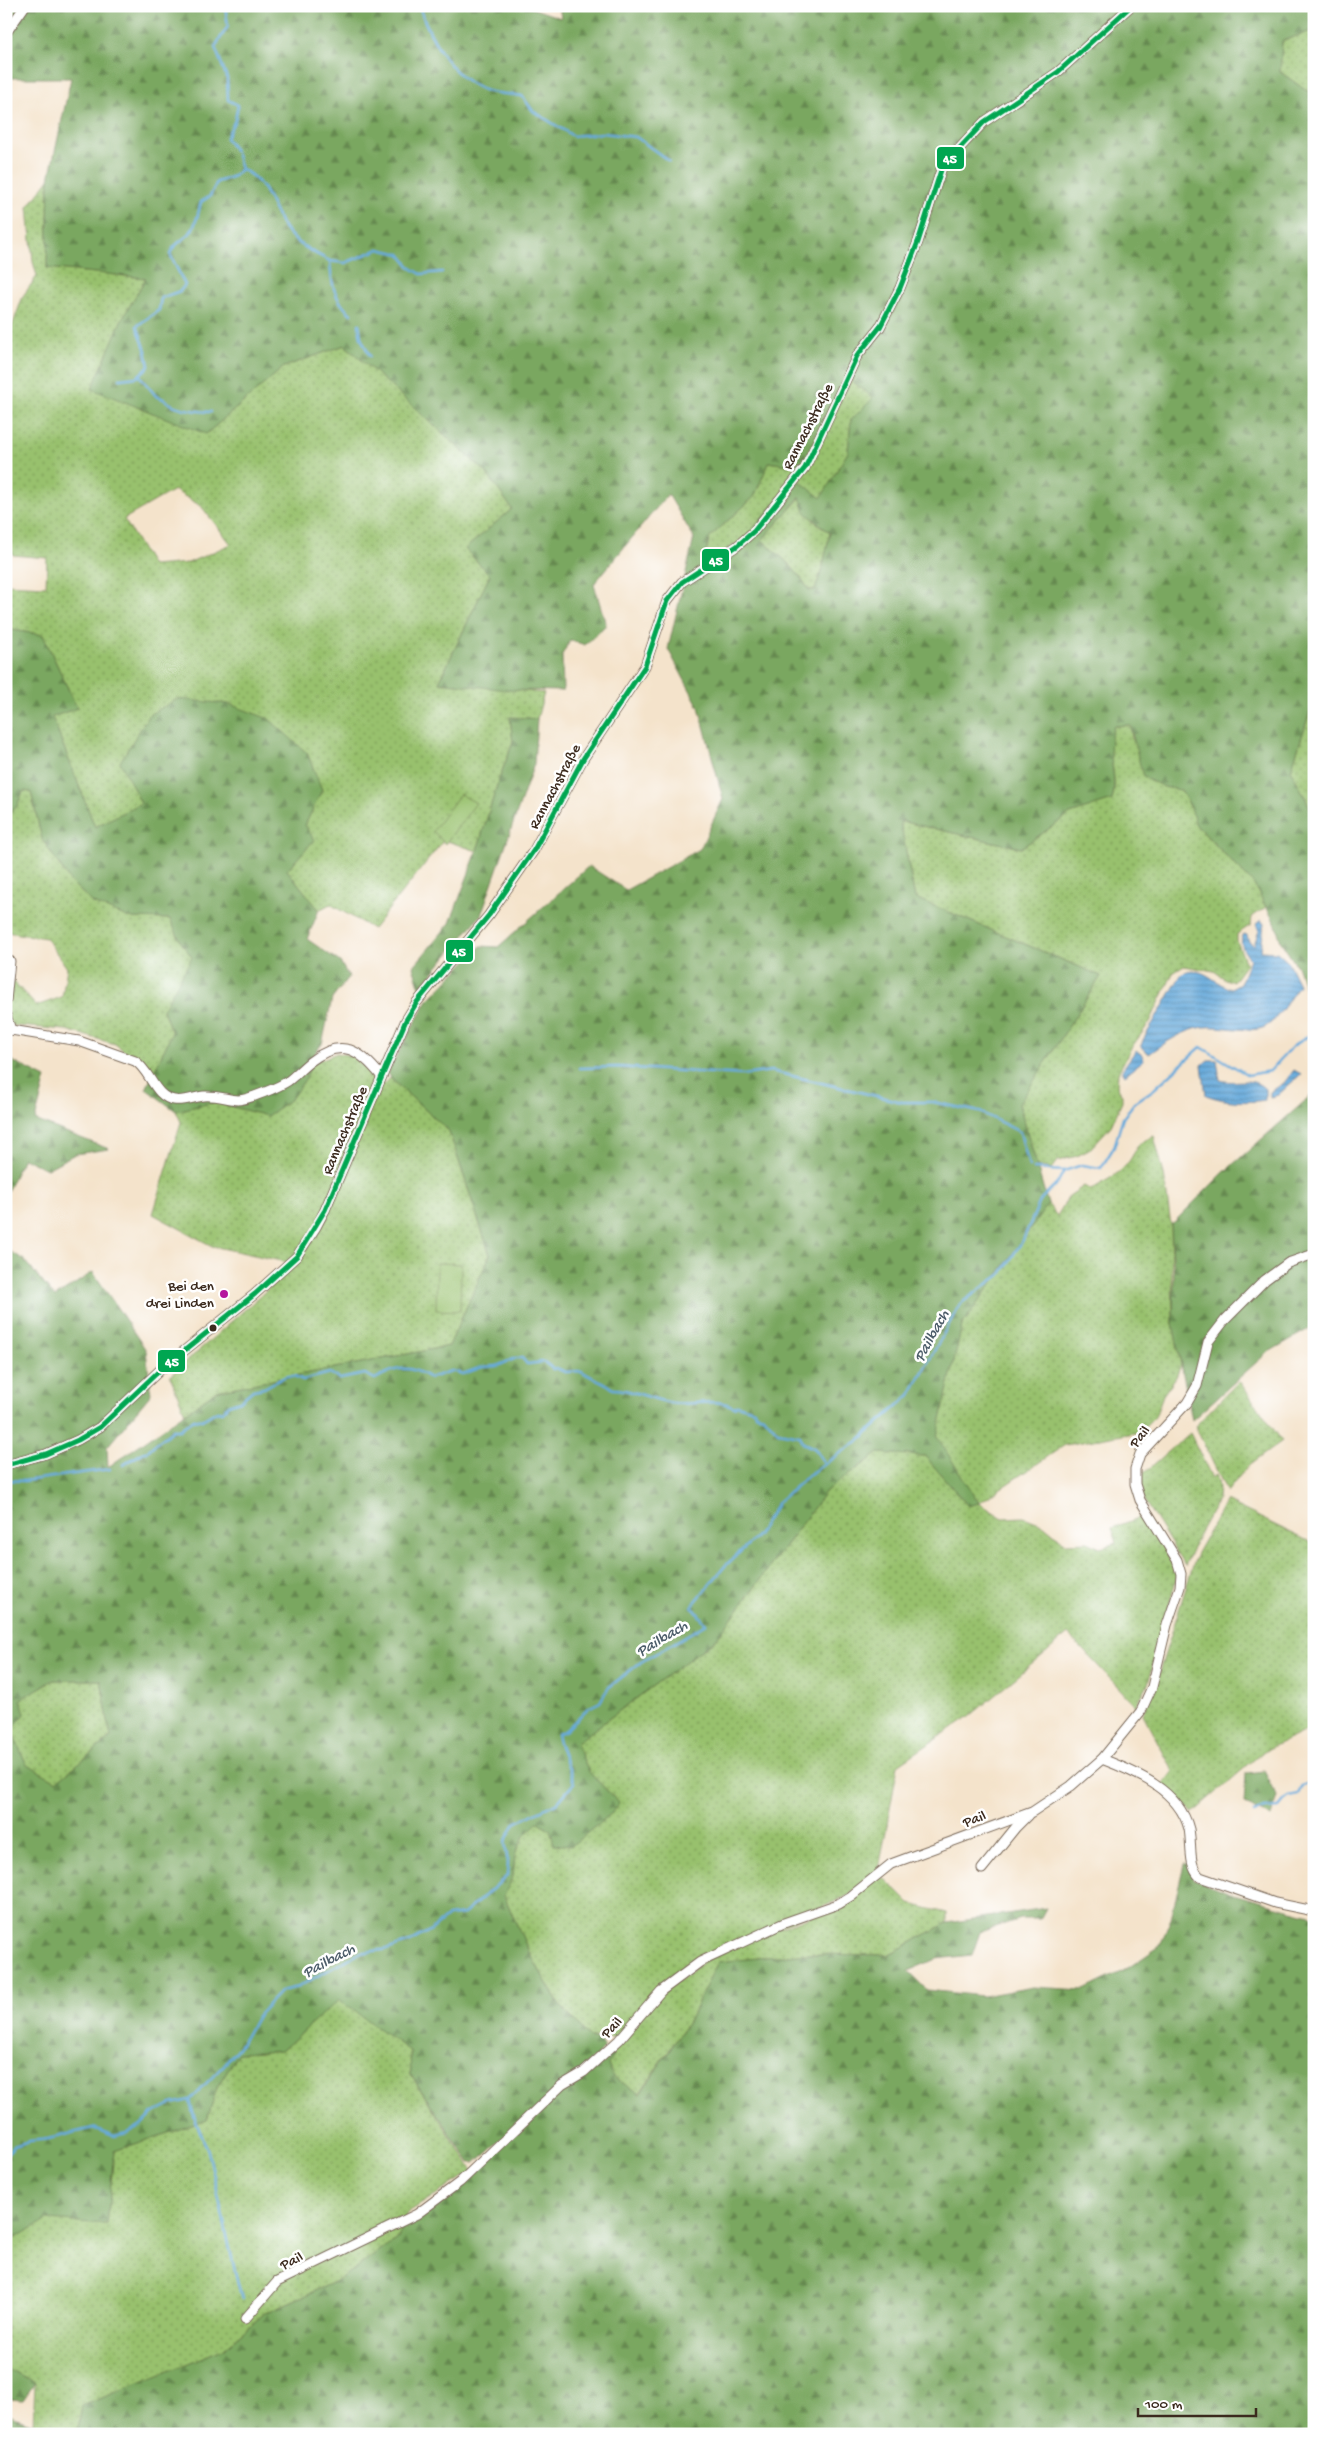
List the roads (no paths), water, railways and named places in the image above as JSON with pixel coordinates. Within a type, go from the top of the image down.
[{"type":"street","points":[[6,33],[25,6]]},
{"type":"street","name":"Rannachstraße","points":[[6,1464],[46,1454],[78,1440],[100,1427],[159,1370],[255,1294],[297,1256],[316,1228],[325,1210],[396,1039],[417,1002],[489,916],[546,830],[583,759],[637,681],[645,666],[667,601],[682,582],[737,546],[754,532],[805,468],[857,356],[880,326],[900,288],[918,242],[942,167],[984,122],[1058,72],[1130,6]]},
{"type":"street","points":[[6,1001],[10,962]]},
{"type":"street","points":[[6,1014],[9,1031],[79,1041],[134,1061],[141,1065],[162,1095],[173,1100],[204,1096],[240,1100],[288,1081],[323,1052],[335,1049],[346,1048],[356,1051],[367,1058],[381,1076]]},
{"type":"street","name":"Pail","points":[[982,1869],[1016,1827],[1032,1812],[1072,1786],[1102,1759],[1141,1711],[1152,1687],[1167,1625],[1180,1587],[1181,1574],[1177,1560],[1140,1500],[1135,1484],[1135,1469],[1140,1454],[1187,1403],[1197,1386],[1208,1342],[1225,1320],[1266,1280],[1288,1263],[1314,1254]]},
{"type":"street","points":[[1102,1759],[1137,1774],[1155,1786],[1178,1807],[1189,1830],[1194,1867],[1200,1877],[1275,1903],[1314,1911]]},
{"type":"street","name":"Pail","points":[[245,2319],[277,2282],[417,2214],[460,2182],[562,2085],[584,2072],[619,2040],[661,1991],[700,1962],[784,1923],[838,1904],[851,1896],[876,1874],[897,1861],[1032,1812]]},
{"type":"water","points":[[1261,920],[1264,924],[1261,951],[1277,952],[1288,962],[1299,985],[1279,1014],[1265,1027],[1259,1029],[1244,1030],[1204,1027],[1189,1031],[1175,1037],[1149,1054],[1141,1046],[1143,1040],[1181,975],[1195,971],[1231,989],[1240,984],[1250,959],[1242,947],[1242,937],[1244,934],[1247,935],[1249,942],[1254,945],[1259,930],[1256,924]]},
{"type":"water","points":[[1136,1050],[1142,1055],[1144,1060],[1125,1075],[1122,1070]]},
{"type":"water","points":[[1208,1060],[1217,1060],[1220,1080],[1254,1082],[1265,1089],[1265,1100],[1235,1101],[1206,1095],[1202,1065]]},
{"type":"water","points":[[1294,1070],[1301,1074],[1278,1095],[1270,1097],[1270,1092],[1284,1083]]},
{"type":"waterway","points":[[120,379],[137,377],[149,366],[137,326],[159,310],[161,298],[180,291],[185,285],[170,254],[171,251],[188,236],[197,218],[201,202],[210,196],[217,182],[234,176],[241,169],[236,152],[226,138],[235,120],[238,105],[228,100],[227,78],[215,47],[228,26],[225,6]]},
{"type":"waterway","points":[[419,6],[429,31],[444,56],[453,68],[474,86],[491,92],[522,96],[533,111],[573,136],[603,133],[636,137],[669,161]]},
{"type":"waterway","points":[[241,169],[251,175],[266,192],[280,221],[294,239],[330,261],[334,290],[345,309],[351,314]]},
{"type":"waterway","points":[[330,261],[345,263],[379,249],[400,254],[411,268],[421,274],[442,272]]},
{"type":"waterway","points":[[359,324],[361,338],[370,356]]},
{"type":"waterway","points":[[140,376],[156,396],[171,404],[190,410],[211,412]]},
{"type":"waterway","name":"Pailbach","points":[[6,2154],[14,2146],[29,2141],[48,2139],[93,2128],[114,2136],[128,2133],[141,2125],[153,2113],[171,2104],[190,2100],[223,2066],[241,2044],[257,2016],[281,1991],[298,1987],[359,1953],[389,1949],[410,1942],[431,1930],[448,1916],[464,1914],[507,1876],[508,1864],[505,1842],[515,1823],[558,1802],[574,1783],[557,1734],[566,1730],[588,1708],[600,1702],[608,1688],[641,1662],[706,1624],[692,1606],[725,1566],[758,1535],[778,1502],[810,1474],[858,1441],[910,1395],[960,1304],[1001,1274],[1023,1240],[1041,1199],[1058,1182],[1064,1171],[1082,1165],[1101,1168],[1114,1147],[1123,1118],[1134,1103],[1153,1090],[1201,1047],[1248,1075],[1270,1071],[1292,1047],[1314,1032]]},
{"type":"waterway","points":[[579,1068],[618,1067],[744,1075],[771,1071],[902,1102],[933,1102],[980,1112],[1020,1132],[1029,1166]]},
{"type":"waterway","points":[[1034,1169],[1064,1171]]},
{"type":"waterway","points":[[123,1465],[147,1452],[173,1430],[179,1430],[194,1419],[202,1420],[217,1411],[222,1412],[228,1405],[240,1401],[253,1390],[264,1388],[286,1376],[294,1376],[303,1380],[330,1373],[340,1379],[365,1374],[375,1379],[389,1372],[409,1369],[430,1378],[451,1371],[463,1374],[482,1367],[497,1366],[516,1358],[522,1358],[527,1364],[544,1362],[553,1369],[556,1368],[565,1372],[582,1371],[613,1389],[627,1390],[666,1402],[681,1404],[712,1402],[734,1407],[737,1405],[754,1410],[755,1414],[764,1416],[778,1432],[800,1436],[803,1443],[814,1448],[825,1464]]},
{"type":"waterway","points":[[6,1480],[24,1481],[110,1469]]},
{"type":"waterway","points":[[1254,1813],[1265,1808],[1279,1807],[1288,1796],[1298,1794],[1302,1786],[1314,1782]]},
{"type":"waterway","points":[[190,2100],[193,2114],[209,2155],[242,2299]]},
{"type":"place","name":"Bei den drei Linden","points":[[224,1294]]}]
